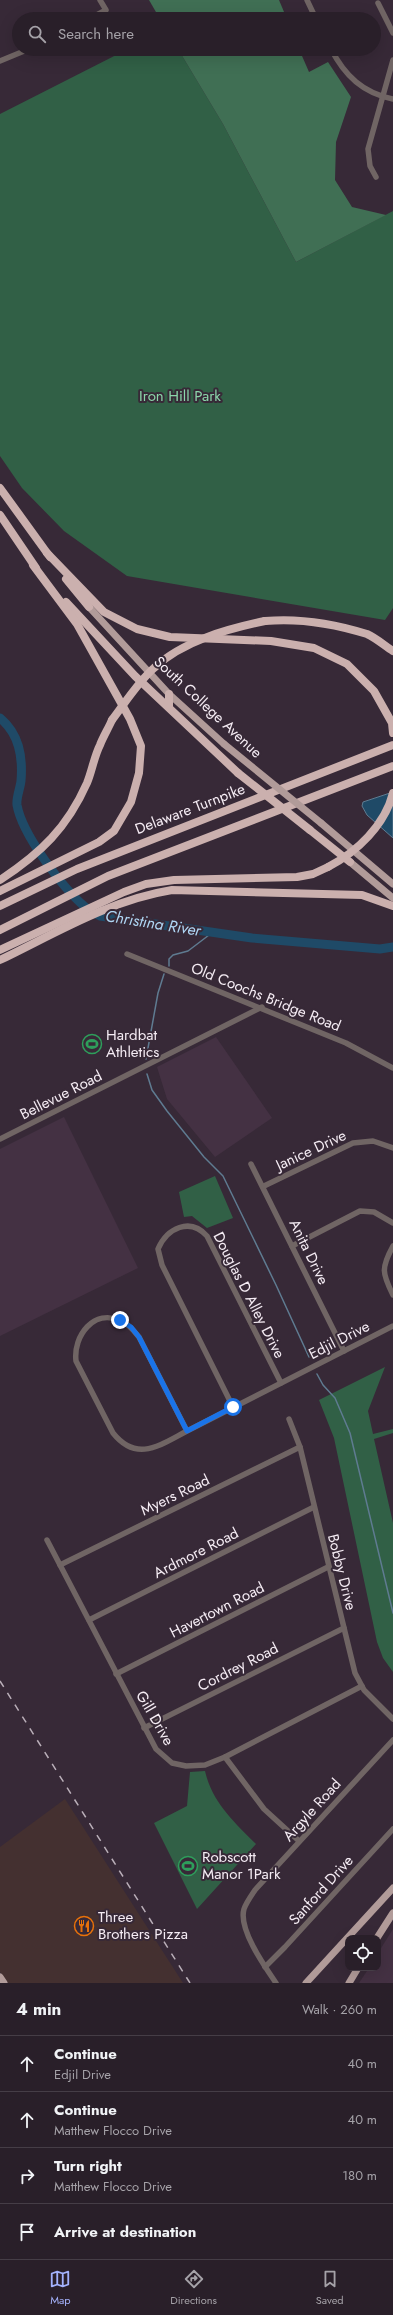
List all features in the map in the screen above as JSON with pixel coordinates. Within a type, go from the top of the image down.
[{"type":"highway","name":"South College Avenue","points":[[0,488],[47,553],[89,607]]},
{"type":"highway","name":"South College Avenue","points":[[0,515],[33,565],[135,676],[169,707],[208,747],[238,773],[350,862]]},
{"type":"highway","points":[[47,553],[104,612],[137,629],[170,637],[271,641],[314,648],[347,664],[374,691],[392,723],[393,733]]},
{"type":"highway","points":[[0,891],[99,842],[114,831],[131,802],[139,773],[141,746],[117,693],[77,624],[33,565]]},
{"type":"highway","points":[[0,880],[30,861],[51,841],[70,817],[87,782],[99,746],[112,720],[154,668],[175,653],[237,627],[265,621],[285,619],[307,621],[368,635],[393,651]]},
{"type":"highway","points":[[169,694],[169,707]]},
{"type":"highway","name":"Delaware Turnpike","points":[[0,906],[42,884],[77,869],[393,745]]},
{"type":"highway","points":[[0,930],[88,885],[391,767]]},
{"type":"highway","points":[[0,950],[60,920],[146,884],[174,880],[297,877],[313,874],[340,861],[365,842],[378,822],[393,792]]},
{"type":"highway","points":[[0,960],[109,908],[143,894],[172,890],[362,895],[393,906]]},
{"type":"main road","name":"South College Avenue","points":[[89,607],[169,694],[224,744],[393,884]]},
{"type":"main road","name":"South College Avenue","points":[[350,862],[393,898]]},
{"type":"main road","points":[[306,1983],[393,1888]]},
{"type":"main road","points":[[379,1935],[393,1913]]},
{"type":"main road","points":[[348,1983],[356,1971]]},
{"type":"main road","points":[[0,1977],[4,1983]]},
{"type":"street","points":[[100,0],[106,10],[102,12]]},
{"type":"street","points":[[307,0],[313,12]]},
{"type":"street","points":[[378,3],[393,33]]},
{"type":"street","points":[[0,61],[12,56]]},
{"type":"street","points":[[336,56],[349,77],[370,92],[382,97],[393,99]]},
{"type":"street","points":[[376,177],[370,166],[368,149],[393,60]]},
{"type":"street","name":"Old Coochs Bridge Road","points":[[127,954],[262,1007],[346,1043],[393,1068]]},
{"type":"street","name":"Bellevue Road","points":[[0,1139],[262,1007]]},
{"type":"street","name":"Janice Drive","points":[[264,1186],[353,1143],[373,1141],[393,1148]]},
{"type":"street","name":"Anita Drive","points":[[251,1164],[264,1186],[344,1351]]},
{"type":"street","points":[[292,1246],[360,1211],[374,1212],[393,1222]]},
{"type":"street","name":"Douglas D Alley Drive","points":[[233,1407],[162,1265],[158,1249],[168,1233],[179,1228],[193,1226],[201,1230],[207,1236],[280,1383]]},
{"type":"street","points":[[393,1246],[386,1259],[383,1271],[393,1295]]},
{"type":"street","name":"Edjil Drive","points":[[187,1431],[139,1337],[131,1327],[120,1320],[101,1319],[83,1330],[74,1349],[76,1361],[113,1433],[120,1442],[138,1450],[150,1449],[187,1431],[393,1326]]},
{"type":"street","name":"Bobby Drive","points":[[289,1419],[300,1447],[351,1659],[362,1686],[393,1719]]},
{"type":"street","name":"Myers Road","points":[[60,1565],[300,1447]]},
{"type":"street","name":"Ardmore Road","points":[[88,1620],[314,1507]]},
{"type":"street","name":"Gill Drive","points":[[47,1540],[144,1728],[156,1749],[172,1763],[195,1766],[225,1758],[362,1686]]},
{"type":"street","name":"Havertown Road","points":[[116,1674],[328,1567]]},
{"type":"street","name":"Cordrey Road","points":[[144,1728],[344,1628]]},
{"type":"street","name":"Argyle Road","points":[[276,1983],[265,1967],[245,1929],[244,1909],[255,1890],[393,1740]]},
{"type":"street","points":[[225,1758],[264,1809],[300,1841]]},
{"type":"street","name":"Sanford Drive","points":[[265,1967],[285,1948],[393,1829]]},
{"type":"shaded area","points":[[216,1037],[272,1118],[215,1157],[167,1099],[157,1067]]},
{"type":"shaded area","points":[[64,1117],[138,1268],[0,1336],[0,1149]]},
{"type":"shaded area","points":[[65,1799],[183,1983],[8,1983],[0,1972],[0,1847]]},
{"type":"shaded area","points":[[393,1929],[393,1983],[359,1983],[367,1971],[381,1971],[381,1948]]},
{"type":"green space","points":[[149,0],[279,0],[284,12],[156,12]]},
{"type":"green space","name":"Iron Hill Park","points":[[114,56],[182,56],[223,124],[296,262],[393,211],[393,608],[385,620],[127,576],[64,531],[22,488],[0,456],[0,114]]},
{"type":"green space","points":[[182,56],[302,56],[309,72],[328,62],[351,97],[336,142],[335,180],[352,207],[386,215],[296,262],[223,124]]},
{"type":"green space","points":[[215,1176],[233,1218],[207,1228],[192,1216],[184,1217],[179,1192]]},
{"type":"green space","points":[[385,1367],[368,1411],[373,1434],[393,1429],[393,1433],[374,1439],[393,1523],[393,1672],[383,1658],[377,1642],[334,1438],[319,1400]]},
{"type":"green space","points":[[205,1771],[208,1782],[218,1802],[256,1844],[197,1909],[154,1823],[187,1806],[190,1772]]},
{"type":"water","points":[[393,792],[393,838],[367,815],[362,806],[363,802]]},
{"type":"waterway","name":"Christina River","points":[[0,718],[12,731],[16,738],[20,754],[21,781],[17,805],[20,817],[26,830],[44,859],[65,886],[84,906],[100,916],[252,938],[380,949],[393,947]]},
{"type":"waterway","points":[[169,966],[169,959],[173,955],[188,951],[213,932]]},
{"type":"waterway","points":[[146,1059],[158,993],[164,974]]},
{"type":"waterway","points":[[147,1074],[152,1090],[167,1111],[204,1157],[223,1176],[309,1357]]},
{"type":"waterway","points":[[317,1374],[323,1385],[335,1398],[350,1433],[393,1613]]},
{"type":"railway","points":[[0,1681],[190,1983]]},
{"type":"place","name":"Hardbat Athletics","points":[[92,1044]]},
{"type":"place","name":"Robscott Manor 1Park","points":[[188,1866]]},
{"type":"place","name":"Three Brothers Pizza","points":[[84,1926]]},
{"type":"route","points":[[120,1320],[131,1327],[139,1337],[187,1431],[233,1407]]}]
